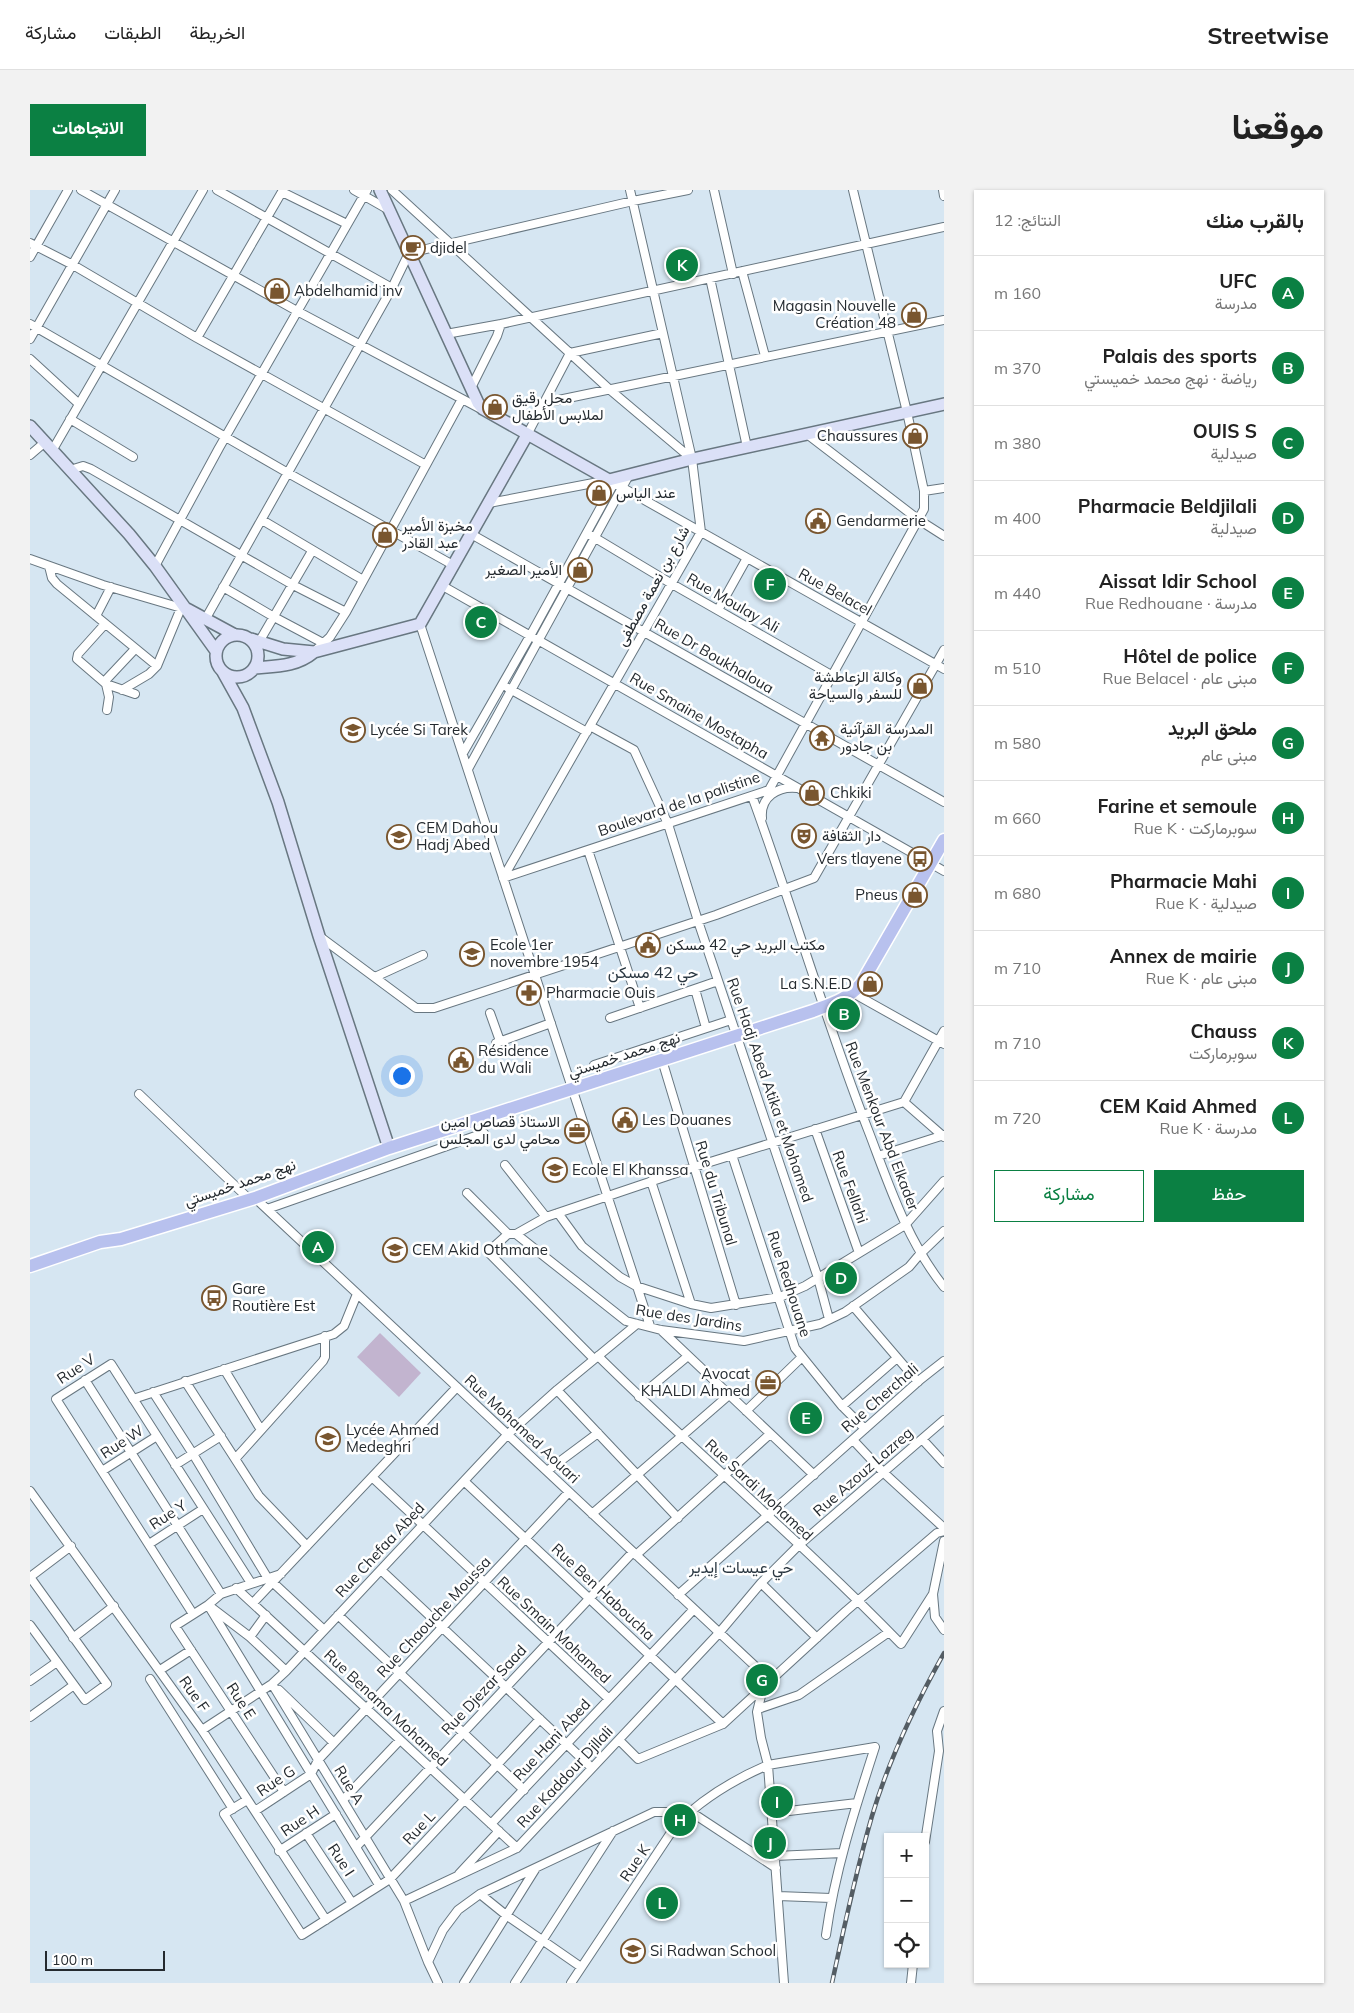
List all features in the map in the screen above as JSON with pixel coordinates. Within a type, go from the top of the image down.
[{"type":"main road","name":"نهج محمد خميستي","points":[[122,1239],[252,1198],[389,1148],[823,1007],[853,993],[861,984],[944,840]]},
{"type":"main road","points":[[30,1266],[100,1242],[122,1239]]},
{"type":"main road","points":[[30,1275],[101,1250],[122,1239]]},
{"type":"street","points":[[30,257],[33,244],[68,190]]},
{"type":"street","points":[[80,190],[233,276],[483,409],[611,481]]},
{"type":"street","points":[[30,339],[33,326],[73,264],[115,190]]},
{"type":"street","points":[[30,455],[48,447],[70,418],[202,190]]},
{"type":"street","points":[[217,190],[392,288]]},
{"type":"street","points":[[354,190],[366,193],[389,210]]},
{"type":"street","points":[[380,190],[446,334],[483,409]]},
{"type":"street","points":[[392,190],[609,389],[692,459]]},
{"type":"street","name":"شارع بن نعمة مصطفى","points":[[504,878],[702,532],[692,459],[630,190]]},
{"type":"street","points":[[409,253],[632,201],[688,190]]},
{"type":"street","points":[[714,190],[733,274]]},
{"type":"street","name":"Boulevard de la palistine","points":[[504,878],[769,790],[919,520],[924,509],[924,491],[907,412],[853,190]]},
{"type":"street","points":[[942,190],[944,196]]},
{"type":"street","points":[[197,338],[282,191],[347,224]]},
{"type":"street","points":[[155,566],[297,311],[366,193]]},
{"type":"street","points":[[446,334],[733,274],[944,227]]},
{"type":"street","points":[[33,244],[73,264],[197,338],[426,465]]},
{"type":"street","points":[[206,618],[392,288],[409,253]]},
{"type":"street","points":[[742,271],[765,356]]},
{"type":"street","points":[[710,278],[748,447]]},
{"type":"street","points":[[544,403],[729,363],[944,320]]},
{"type":"street","points":[[472,388],[497,336],[500,324]]},
{"type":"street","points":[[33,326],[452,565]]},
{"type":"street","points":[[570,352],[663,333]]},
{"type":"street","points":[[570,352],[527,435],[420,624],[650,1326]]},
{"type":"street","points":[[30,359],[79,404]]},
{"type":"street","points":[[254,668],[291,664],[307,658],[330,637],[364,580],[462,399]]},
{"type":"street","points":[[489,503],[611,481],[629,474],[692,459],[944,404]]},
{"type":"street","points":[[70,418],[133,457]]},
{"type":"street","points":[[30,426],[116,519],[155,566],[216,651]]},
{"type":"street","points":[[807,434],[919,520],[944,536]]},
{"type":"street","points":[[70,470],[78,466],[87,467],[241,556],[346,612]]},
{"type":"street","points":[[468,769],[629,474]]},
{"type":"street","points":[[463,753],[559,584],[611,481]]},
{"type":"street","name":"Rue Belacel","points":[[611,481],[944,669]]},
{"type":"street","points":[[924,491],[944,488]]},
{"type":"street","points":[[262,520],[364,580]]},
{"type":"street","name":"Rue Moulay Ali","points":[[586,533],[833,676]]},
{"type":"street","name":"Rue Dr Boukhaloua","points":[[471,534],[944,802]]},
{"type":"street","points":[[223,672],[231,676],[240,677],[248,674],[254,668],[258,656],[255,641],[274,617],[312,551]]},
{"type":"street","points":[[718,610],[746,558]]},
{"type":"street","points":[[30,559],[110,587],[184,608],[235,634],[283,649],[314,652],[420,624]]},
{"type":"street","points":[[49,566],[50,574],[54,581],[157,666]]},
{"type":"street","name":"Rue Smaine Mostapha","points":[[441,585],[944,871]]},
{"type":"street","points":[[96,616],[110,587]]},
{"type":"street","points":[[223,587],[323,643]]},
{"type":"street","points":[[122,690],[148,674],[157,666],[184,608]]},
{"type":"street","points":[[105,624],[76,658],[105,683],[135,694]]},
{"type":"street","points":[[235,634],[223,640],[216,651],[216,661],[243,708],[278,802],[319,936],[389,1148]]},
{"type":"street","points":[[105,683],[135,649]]},
{"type":"street","points":[[319,936],[416,1008],[434,1008],[698,921],[814,878],[944,650]]},
{"type":"street","points":[[240,677],[243,708]]},
{"type":"street","points":[[105,683],[108,710]]},
{"type":"street","name":"Rue Hadj Abed Atika et Mohamed","points":[[502,685],[634,750],[668,824],[736,1036],[774,1142],[818,1278],[829,1320]]},
{"type":"street","points":[[763,824],[761,814],[764,804],[770,795],[778,789],[798,788]]},
{"type":"street","name":"Rue Menkour Abd Elkader","points":[[752,796],[823,1007],[878,1156],[905,1225],[920,1254],[944,1287]]},
{"type":"street","points":[[588,850],[618,948],[640,1008]]},
{"type":"street","points":[[375,977],[423,955]]},
{"type":"street","points":[[610,1018],[718,981]]},
{"type":"street","points":[[695,989],[706,1028]]},
{"type":"street","points":[[853,993],[941,1042]]},
{"type":"street","points":[[490,1013],[498,1042],[551,1024]]},
{"type":"street","points":[[594,1066],[731,1020]]},
{"type":"street","points":[[512,1234],[546,1217],[651,1181],[904,1102],[941,1042],[944,1031]]},
{"type":"street","name":"Rue du Tribunal","points":[[662,1060],[736,1305]]},
{"type":"street","name":"Rue Mohamed Aouari","points":[[139,1094],[252,1198],[267,1209],[771,1681]]},
{"type":"street","points":[[904,1102],[944,1136]]},
{"type":"street","name":"Rue Fellahi","points":[[815,1129],[860,1253]]},
{"type":"street","points":[[267,1209],[484,1133]]},
{"type":"street","points":[[878,1156],[944,1136]]},
{"type":"street","name":"Rue Redhouane","points":[[732,1155],[780,1297],[795,1348],[842,1406],[865,1429]]},
{"type":"street","points":[[505,1165],[546,1217]]},
{"type":"street","points":[[651,1181],[691,1304]]},
{"type":"street","points":[[558,1213],[582,1246],[620,1277],[636,1286],[691,1304],[711,1308],[780,1297],[805,1286],[905,1225],[944,1181]]},
{"type":"street","name":"Rue des Jardins","points":[[467,1193],[512,1234],[626,1321],[661,1330],[744,1342],[820,1324],[829,1320],[853,1306],[909,1267],[944,1231]]},
{"type":"street","name":"Rue Sardi Mohamed","points":[[512,1234],[488,1252],[596,1358],[858,1600],[902,1644],[933,1594]]},
{"type":"street","points":[[251,1583],[133,1398],[334,1334],[344,1326],[357,1294]]},
{"type":"street","points":[[853,1306],[918,1382]]},
{"type":"street","name":"Rue Chefaa Abed","points":[[202,1730],[272,1684],[286,1671],[508,1434],[557,1390],[637,1324]]},
{"type":"street","points":[[661,1330],[814,1474]]},
{"type":"street","points":[[236,1458],[323,1361],[325,1357],[325,1336]]},
{"type":"street","points":[[639,1397],[688,1356]]},
{"type":"street","points":[[746,1410],[802,1357]]},
{"type":"street","points":[[842,1406],[897,1358]]},
{"type":"street","name":"Rue Cherchali","points":[[678,1594],[944,1361]]},
{"type":"street","name":"Rue V","points":[[102,1470],[56,1398],[111,1364],[133,1398]]},
{"type":"street","points":[[224,1369],[261,1430]]},
{"type":"street","points":[[85,1380],[221,1594]]},
{"type":"street","points":[[185,1382],[236,1458],[258,1496],[307,1546]]},
{"type":"street","points":[[102,1470],[194,1614],[208,1606],[221,1594],[251,1583],[270,1580],[281,1574],[457,1387]]},
{"type":"street","points":[[557,1390],[678,1518]]},
{"type":"street","points":[[153,1392],[270,1580],[324,1630]]},
{"type":"street","points":[[592,1514],[729,1394]]},
{"type":"street","name":"Rue Azouz Lazreg","points":[[719,1633],[762,1583],[799,1545],[944,1420]]},
{"type":"street","points":[[547,1471],[598,1433]]},
{"type":"street","name":"Rue Djezar Saad","points":[[356,1847],[589,1598],[634,1554],[678,1518],[770,1434]]},
{"type":"street","name":"Rue W","points":[[102,1470],[157,1436]]},
{"type":"street","points":[[175,1465],[221,1436]]},
{"type":"street","points":[[922,1439],[944,1463]]},
{"type":"street","points":[[853,1440],[884,1473],[944,1530]]},
{"type":"street","name":"Rue Smain Mohamed","points":[[372,1478],[609,1699]]},
{"type":"street","name":"Rue Ben Haboucha","points":[[464,1481],[723,1724]]},
{"type":"street","name":"Rue F","points":[[30,1490],[202,1730],[326,1920]]},
{"type":"street","name":"Rue Chaouche Moussa","points":[[311,1774],[318,1760],[569,1492]]},
{"type":"street","name":"Rue Y","points":[[148,1544],[203,1509]]},
{"type":"street","points":[[619,1740],[638,1759],[723,1724],[858,1600],[936,1532],[944,1530]]},
{"type":"street","points":[[944,1541],[933,1594],[935,1617],[944,1630]]},
{"type":"street","points":[[30,1625],[85,1700],[107,1684],[30,1577],[71,1546]]},
{"type":"street","points":[[381,1570],[592,1768]]},
{"type":"street","points":[[253,1603],[270,1580]]},
{"type":"street","points":[[762,1583],[817,1638]]},
{"type":"street","name":"Rue Benama Mohamed","points":[[236,1588],[517,1848]]},
{"type":"street","points":[[73,1638],[114,1606]]},
{"type":"street","points":[[208,1606],[250,1637],[286,1671]]},
{"type":"street","points":[[208,1606],[380,1885]]},
{"type":"street","name":"Rue Hani Abed","points":[[492,1824],[694,1609]]},
{"type":"street","name":"Rue E","points":[[194,1614],[174,1626],[284,1792]]},
{"type":"street","points":[[250,1637],[266,1615]]},
{"type":"street","points":[[338,1615],[524,1790]]},
{"type":"street","points":[[758,1709],[799,1694],[889,1632]]},
{"type":"street","name":"Rue Kaddour Djllali","points":[[404,1901],[517,1848],[719,1633]]},
{"type":"street","points":[[160,1670],[191,1650]]},
{"type":"street","points":[[30,1681],[57,1662]]},
{"type":"street","points":[[150,1679],[233,1809],[248,1800]]},
{"type":"street","points":[[272,1684],[334,1743]]},
{"type":"street","name":"Rue A","points":[[272,1684],[404,1901],[438,1983]]},
{"type":"street","points":[[30,1717],[74,1685]]},
{"type":"street","points":[[763,1688],[758,1709],[761,1738],[768,1765],[784,1983]]},
{"type":"street","points":[[927,1833],[942,1752],[937,1731],[944,1711]]},
{"type":"street","name":"Rue L","points":[[233,1809],[224,1814],[302,1935],[390,1879],[540,1719]]},
{"type":"street","name":"Rue H","points":[[280,1851],[334,1812],[400,1740]]},
{"type":"street","name":"Rue K","points":[[571,1983],[676,1825],[711,1797],[768,1765],[875,1747],[857,1803]]},
{"type":"street","name":"Rue G","points":[[255,1811],[311,1774]]},
{"type":"street","points":[[772,1813],[857,1803],[831,1898],[826,1935]]},
{"type":"street","points":[[428,1962],[443,1930],[458,1910],[480,1894],[654,1812],[690,1812],[776,1868]]},
{"type":"street","points":[[454,1878],[499,1831]]},
{"type":"street","points":[[515,1983],[613,1831]]},
{"type":"street","name":"Rue I","points":[[306,1833],[352,1902]]},
{"type":"street","points":[[775,1856],[842,1853]]},
{"type":"street","points":[[464,1983],[536,1868]]},
{"type":"street","points":[[480,1894],[506,1915],[582,1967]]},
{"type":"street","points":[[778,1896],[831,1898]]},
{"type":"street","points":[[912,1983],[913,1968]]},
{"type":"shaded area","points":[[380,1333],[421,1373],[399,1397],[357,1357]]},
{"type":"railway","points":[[832,1983],[855,1878],[886,1774],[923,1692],[944,1653]]},
{"type":"place","name":"djidel","points":[[413,248]]},
{"type":"place","name":"Chauss","points":[[682,265]]},
{"type":"place","name":"Abdelhamid inv","points":[[277,291]]},
{"type":"place","name":"Magasin Nouvelle Création 48","points":[[914,315]]},
{"type":"place","name":"محل رقيق لملابس الأطفال","points":[[495,407]]},
{"type":"place","name":"Chaussures","points":[[915,436]]},
{"type":"place","name":"عند الياس","points":[[599,493]]},
{"type":"place","name":"Gendarmerie","points":[[818,521]]},
{"type":"place","name":"مخبزة الأمير عبد القادر","points":[[385,535]]},
{"type":"place","name":"الأمير الصغير","points":[[580,570]]},
{"type":"place","name":"Hôtel de police","points":[[770,584]]},
{"type":"place","name":"OUIS S","points":[[481,622]]},
{"type":"place","name":"وكالة الزعاطشة للسفر والسياحة","points":[[920,686]]},
{"type":"place","name":"Lycée Si Tarek","points":[[353,730]]},
{"type":"place","name":"المدرسة القرآنية بن جادور","points":[[822,738]]},
{"type":"place","name":"Chkiki","points":[[812,793]]},
{"type":"place","name":"دار الثقافة","points":[[804,836]]},
{"type":"place","name":"CEM Dahou Hadj Abed","points":[[399,837]]},
{"type":"place","name":"Vers tlayene","points":[[920,859]]},
{"type":"place","name":"Pneus","points":[[915,895]]},
{"type":"place","name":"مكتب البريد حي 42 مسكن","points":[[648,945]]},
{"type":"place","name":"Ecole 1er novembre 1954","points":[[472,954]]},
{"type":"place","name":"La S.N.E.D","points":[[870,984]]},
{"type":"place","name":"Pharmacie Ouis","points":[[529,993]]},
{"type":"place","name":"Palais des sports","points":[[844,1014]]},
{"type":"place","name":"Résidence du Wali","points":[[461,1060]]},
{"type":"place","name":"Les Douanes","points":[[625,1120]]},
{"type":"place","name":"الاستاذ قصاص امين محامي لدى المجلس","points":[[577,1131]]},
{"type":"place","name":"Ecole El Khanssa","points":[[555,1170]]},
{"type":"place","name":"UFC","points":[[318,1247]]},
{"type":"place","name":"CEM Akid Othmane","points":[[395,1250]]},
{"type":"place","name":"Pharmacie Beldjilali","points":[[841,1278]]},
{"type":"place","name":"Gare Routière Est","points":[[214,1298]]},
{"type":"place","name":"Avocat KHALDI Ahmed","points":[[768,1383]]},
{"type":"place","name":"Aissat Idir School","points":[[806,1418]]},
{"type":"place","name":"Lycée Ahmed Medeghri","points":[[328,1439]]},
{"type":"place","name":"ملحق البريد","points":[[762,1680]]},
{"type":"place","name":"Pharmacie Mahi","points":[[777,1802]]},
{"type":"place","name":"Farine et semoule","points":[[680,1820]]},
{"type":"place","name":"Annex de mairie","points":[[770,1843]]},
{"type":"place","name":"CEM Kaid Ahmed","points":[[662,1903]]},
{"type":"place","name":"Si Radwan School","points":[[633,1951]]},
{"type":"district","name":"حي 42 مسكن","points":[[653,972]]},
{"type":"district","name":"حي عيسات إيدير","points":[[741,1567]]}]
